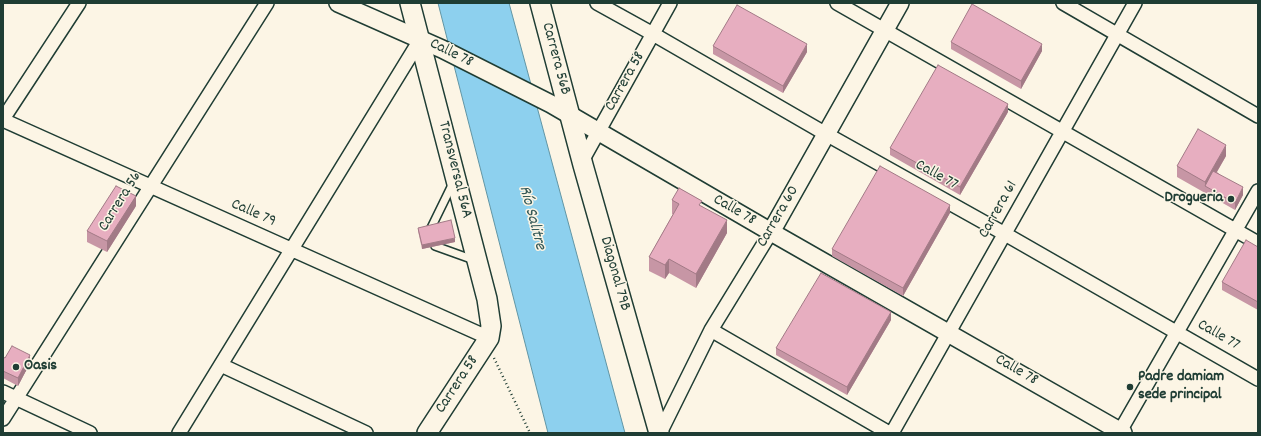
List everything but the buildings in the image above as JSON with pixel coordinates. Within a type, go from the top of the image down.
[{"type":"main road","name":"Transversal 56A","points":[[410,3],[487,299],[491,326],[490,345]]},
{"type":"main road","name":"Carrera 56B","points":[[540,3],[570,116]]},
{"type":"main road","name":"Diagonal 79B","points":[[570,116],[659,433]]},
{"type":"main road","name":"Carrera 58","points":[[427,433],[490,345]]},
{"type":"street","points":[[3,120],[79,3]]},
{"type":"street","name":"Carrera 56","points":[[3,419],[267,3]]},
{"type":"street","name":"Calle 78","points":[[338,3],[442,49],[551,104],[771,232],[1121,432]]},
{"type":"street","name":"Calle 77","points":[[597,3],[1258,379]]},
{"type":"street","name":"Carrera 58","points":[[582,161],[670,3]]},
{"type":"street","points":[[837,3],[1258,243]]},
{"type":"street","name":"Carrera 60","points":[[659,433],[712,330],[771,232],[900,3]]},
{"type":"street","points":[[1064,3],[1258,116]]},
{"type":"street","name":"Carrera 61","points":[[892,433],[1135,3]]},
{"type":"street","points":[[179,433],[420,40]]},
{"type":"street","name":"Calle 79","points":[[3,120],[291,249],[490,345]]},
{"type":"street","points":[[1121,432],[1258,191]]},
{"type":"street","points":[[712,330],[889,433]]},
{"type":"street","points":[[221,365],[366,433]]},
{"type":"street","points":[[3,392],[90,433]]},
{"type":"lane","points":[[431,228],[456,178]]},
{"type":"lane","points":[[434,246],[477,261]]},
{"type":"path","points":[[490,345],[530,433]]},
{"type":"water","name":"Río Salitre","points":[[438,3],[509,3],[625,433],[548,433]]},
{"type":"place","name":"Drogueria","points":[[1231,199]]},
{"type":"place","name":"Oasis","points":[[16,367]]},
{"type":"place","name":"Padre damiam sede principal","points":[[1130,387]]}]
